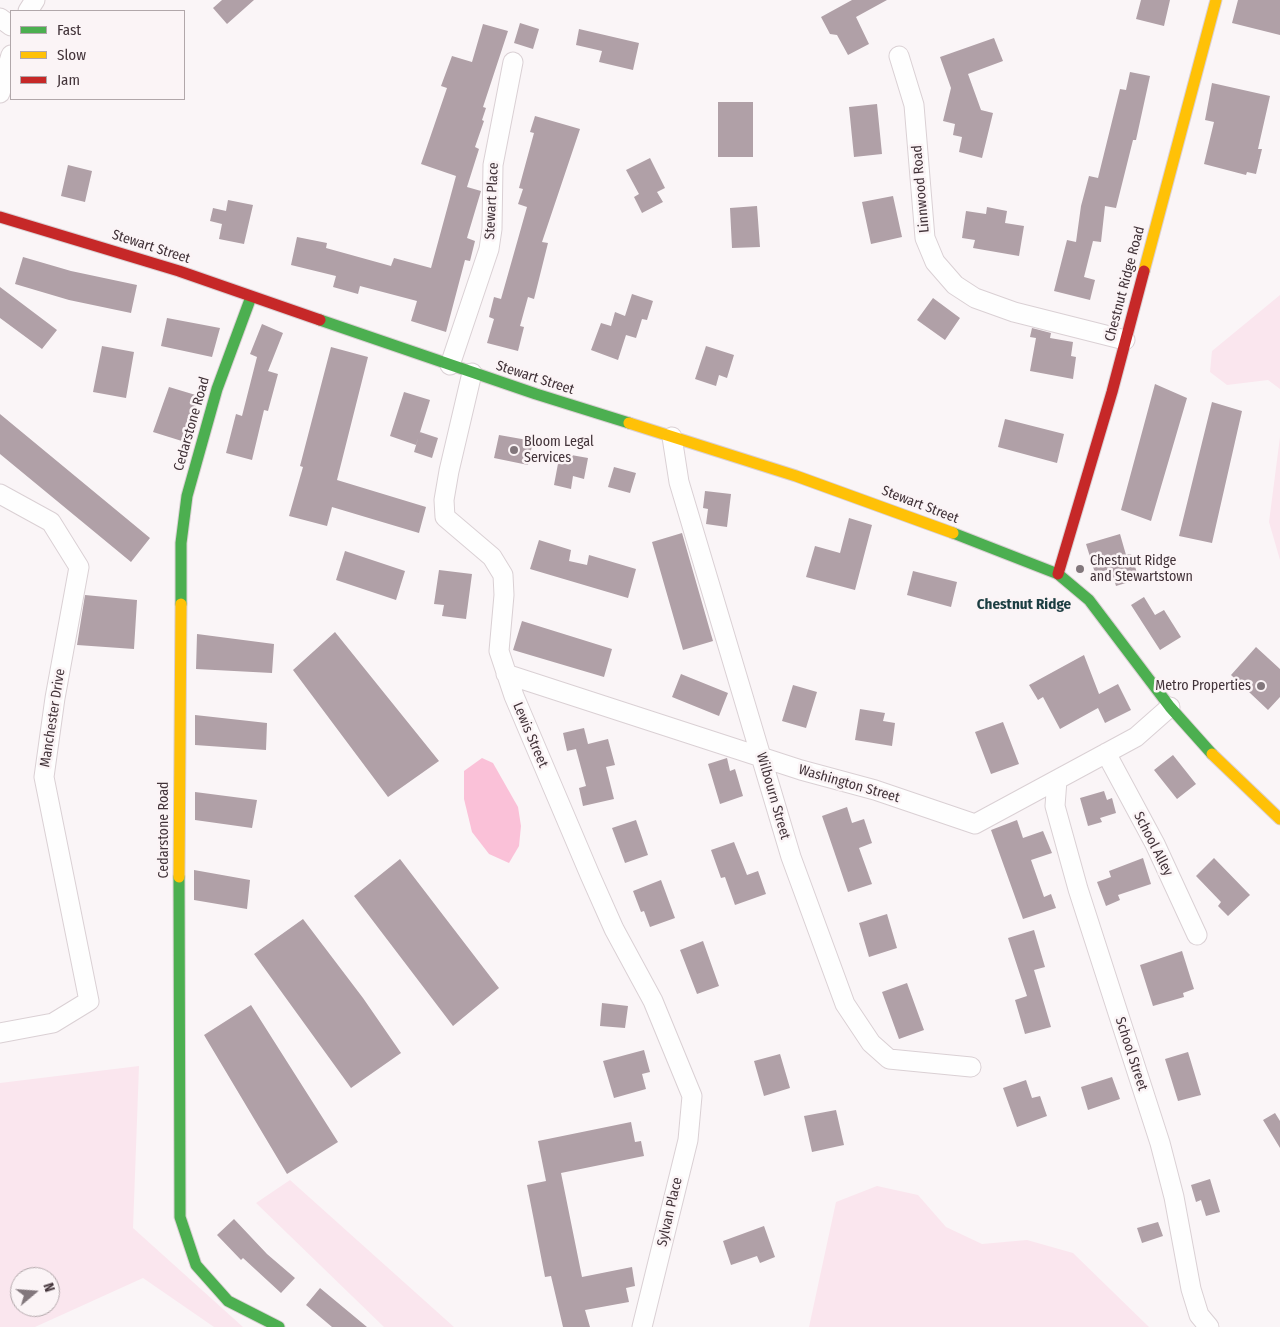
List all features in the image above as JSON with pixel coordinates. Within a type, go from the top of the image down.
[{"type":"street","name":"Chestnut Ridge Road","points":[[1058,574],[1086,482],[1216,0]]},
{"type":"street","name":"Linnwood Road","points":[[899,56],[914,104],[925,238],[935,262],[955,285],[975,298],[1014,312],[1125,340]]},
{"type":"street","points":[[0,93],[10,58]]},
{"type":"street","name":"Stewart Place","points":[[450,365],[489,248],[492,229],[493,165],[514,62]]},
{"type":"street","name":"Stewart Street","points":[[0,217],[178,271],[472,373],[893,510],[1058,574],[1089,600],[1170,708],[1199,742],[1280,819]]},
{"type":"street","name":"Cedarstone Road","points":[[251,297],[209,416],[187,496],[182,544],[178,958],[181,1135],[180,1217],[196,1265],[228,1300],[279,1327]]},
{"type":"street","name":"Lewis Street","points":[[472,373],[449,471],[444,500],[445,517],[492,557],[502,575],[504,596],[499,651],[514,696],[614,929],[653,1001],[692,1096]]},
{"type":"street","name":"Wilbourn Street","points":[[672,437],[679,482],[791,857],[845,1004],[871,1043],[889,1059],[971,1067]]},
{"type":"street","name":"Manchester Drive","points":[[0,494],[51,522],[79,567],[55,698],[44,777],[90,1001],[53,1023],[0,1033]]},
{"type":"street","name":"Washington Street","points":[[506,674],[762,757],[875,790],[975,824],[1136,737],[1170,708]]},
{"type":"street","name":"School Alley","points":[[1106,754],[1155,844],[1197,936]]},
{"type":"street","name":"School Street","points":[[1056,780],[1055,806],[1078,889],[1160,1143],[1174,1197],[1190,1289],[1199,1315],[1210,1327]]},
{"type":"street","name":"Sylvan Place","points":[[642,1327],[688,1140],[692,1096]]},
{"type":"shaded area","points":[[1280,295],[1280,389],[1268,380],[1227,385],[1210,372],[1212,351]]},
{"type":"shaded area","points":[[1280,437],[1280,560],[1269,522]]},
{"type":"shaded area","points":[[482,758],[493,763],[518,807],[521,826],[519,846],[509,863],[489,854],[472,832],[464,799],[464,771]]},
{"type":"shaded area","points":[[139,1066],[133,1228],[243,1327],[214,1327],[143,1278],[60,1316],[60,1267],[10,1267],[10,1317],[57,1317],[35,1327],[0,1327],[0,1083]]},
{"type":"shaded area","points":[[290,1180],[454,1327],[384,1327],[256,1203]]},
{"type":"shaded area","points":[[877,1186],[918,1195],[946,1227],[982,1244],[1027,1240],[1073,1253],[1149,1327],[809,1327],[836,1202]]},
{"type":"building","points":[[222,0],[254,0],[227,24],[213,8]]},
{"type":"building","points":[[852,0],[887,0],[856,17],[869,44],[848,55],[837,35],[830,34],[821,17]]},
{"type":"building","points":[[1141,0],[1170,0],[1164,26],[1136,19]]},
{"type":"building","points":[[1238,0],[1280,0],[1280,35],[1232,23]]},
{"type":"building","points":[[520,23],[539,29],[533,49],[514,43]]},
{"type":"building","points":[[483,24],[508,31],[483,107],[486,108],[482,120],[484,121],[475,147],[479,149],[467,187],[481,191],[467,238],[475,241],[470,261],[465,260],[446,332],[411,321],[417,301],[360,286],[358,294],[333,287],[336,276],[291,265],[297,237],[327,243],[326,248],[391,266],[394,258],[431,268],[456,176],[421,164],[447,88],[441,86],[452,56],[472,62]]},
{"type":"building","points":[[579,29],[639,43],[633,70],[599,62],[602,51],[576,45]]},
{"type":"building","points":[[994,38],[1003,61],[968,74],[981,110],[993,113],[982,158],[959,152],[962,137],[953,135],[955,124],[943,121],[951,88],[940,57]]},
{"type":"building","points":[[1130,72],[1150,76],[1136,140],[1133,140],[1116,208],[1105,206],[1101,242],[1093,241],[1084,277],[1095,280],[1090,300],[1054,291],[1067,240],[1076,242],[1081,206],[1089,176],[1098,178],[1120,89],[1126,90]]},
{"type":"building","points":[[1212,83],[1270,96],[1258,149],[1262,149],[1256,174],[1247,172],[1246,175],[1204,164],[1214,122],[1205,120]]},
{"type":"building","points":[[718,102],[753,102],[753,157],[718,157]]},
{"type":"building","points":[[877,104],[882,154],[854,157],[849,107]]},
{"type":"building","points":[[535,116],[580,129],[542,242],[548,243],[534,299],[528,297],[520,326],[524,327],[518,351],[487,343],[494,319],[489,317],[494,297],[501,299],[527,207],[518,204],[523,189],[519,188],[534,133],[530,132]]},
{"type":"building","points":[[650,158],[665,188],[657,192],[663,202],[642,213],[634,197],[639,194],[626,170]]},
{"type":"building","points":[[68,165],[92,171],[85,202],[61,196]]},
{"type":"building","points":[[893,196],[902,237],[871,244],[862,202]]},
{"type":"building","points":[[228,200],[253,205],[244,244],[219,239],[222,224],[210,221],[213,208],[226,211]]},
{"type":"building","points":[[757,206],[760,247],[732,248],[730,208]]},
{"type":"building","points":[[987,207],[1007,211],[1005,223],[1024,226],[1019,256],[973,248],[975,240],[962,238],[966,211],[986,214]]},
{"type":"building","points":[[23,257],[71,271],[137,285],[131,313],[69,300],[15,284]]},
{"type":"building","points":[[0,287],[57,330],[42,349],[0,318]]},
{"type":"building","points":[[632,294],[653,301],[647,320],[642,319],[636,338],[626,335],[618,360],[591,350],[601,323],[611,326],[615,312],[625,316]]},
{"type":"building","points":[[933,298],[960,318],[945,340],[917,320]]},
{"type":"building","points":[[167,318],[220,328],[212,357],[161,346]]},
{"type":"building","points":[[262,324],[283,333],[268,371],[278,374],[268,411],[264,410],[252,460],[226,453],[236,414],[242,416],[257,357],[250,354]]},
{"type":"building","points":[[1032,328],[1051,333],[1050,338],[1073,342],[1071,356],[1076,357],[1073,379],[1030,371],[1036,338],[1030,337]]},
{"type":"building","points":[[102,346],[134,352],[126,398],[93,392]]},
{"type":"building","points":[[706,346],[734,355],[727,378],[719,375],[716,386],[695,379]]},
{"type":"building","points":[[331,347],[368,357],[337,480],[426,507],[419,533],[332,507],[327,526],[289,516],[303,467],[300,466]]},
{"type":"building","points":[[1155,384],[1187,398],[1151,521],[1121,510]]},
{"type":"building","points":[[169,387],[199,396],[185,442],[153,432]]},
{"type":"building","points":[[404,392],[430,400],[416,445],[390,436]]},
{"type":"building","points":[[1212,402],[1242,411],[1212,543],[1179,536]]},
{"type":"building","points":[[0,414],[150,538],[131,562],[0,454]]},
{"type":"building","points":[[1005,419],[1064,434],[1057,463],[998,447]]},
{"type":"building","points":[[420,432],[438,438],[432,458],[414,452]]},
{"type":"building","name":"Bloom Legal Services","points":[[499,435],[533,441],[528,465],[494,458]]},
{"type":"building","points":[[560,453],[588,458],[584,479],[573,476],[571,489],[554,485]]},
{"type":"building","points":[[614,467],[636,473],[630,493],[608,487]]},
{"type":"building","points":[[705,491],[731,494],[727,527],[706,524],[708,509],[703,508]]},
{"type":"building","points":[[849,518],[872,525],[855,590],[806,577],[815,546],[840,553]]},
{"type":"building","points":[[682,533],[713,641],[683,650],[652,542]]},
{"type":"building","points":[[1120,534],[1126,555],[1131,554],[1139,579],[1116,586],[1111,569],[1095,573],[1086,544]]},
{"type":"building","points":[[539,540],[571,550],[569,561],[587,565],[589,555],[636,569],[628,598],[530,569]]},
{"type":"building","points":[[345,551],[405,571],[396,600],[336,580]]},
{"type":"building","points":[[439,570],[472,574],[466,619],[442,616],[444,605],[434,604]]},
{"type":"building","points":[[913,571],[957,582],[951,607],[907,595]]},
{"type":"building","points":[[85,595],[137,600],[134,649],[77,645]]},
{"type":"building","points":[[1144,597],[1155,615],[1164,610],[1181,637],[1160,650],[1131,605]]},
{"type":"building","points":[[522,621],[612,649],[604,677],[513,650]]},
{"type":"building","points":[[335,632],[439,761],[388,797],[293,670]]},
{"type":"building","points":[[197,634],[274,644],[272,673],[196,669]]},
{"type":"building","name":"Metro Properties","points":[[1256,647],[1280,669],[1280,697],[1268,710],[1231,675]]},
{"type":"building","points":[[1084,655],[1099,694],[1118,684],[1131,710],[1105,723],[1098,708],[1060,729],[1043,697],[1038,700],[1029,685]]},
{"type":"building","points":[[681,674],[728,693],[719,716],[672,697]]},
{"type":"building","points":[[793,685],[817,692],[806,728],[782,721]]},
{"type":"building","points":[[860,709],[885,713],[883,721],[895,723],[892,746],[855,740]]},
{"type":"building","points":[[195,715],[267,723],[266,750],[195,745]]},
{"type":"building","points":[[1003,722],[1019,764],[991,774],[975,732]]},
{"type":"building","points":[[584,728],[588,744],[608,739],[615,765],[606,767],[614,799],[583,806],[579,788],[586,786],[576,749],[567,751],[563,733]]},
{"type":"building","points":[[1173,755],[1196,784],[1177,799],[1154,770]]},
{"type":"building","points":[[727,758],[730,771],[735,769],[743,796],[720,804],[708,764]]},
{"type":"building","points":[[1104,791],[1107,800],[1112,798],[1116,813],[1100,818],[1102,822],[1088,826],[1080,798]]},
{"type":"building","points":[[195,792],[257,800],[252,828],[195,820]]},
{"type":"building","points":[[847,807],[852,823],[864,819],[872,843],[859,848],[872,884],[848,892],[822,816]]},
{"type":"building","points":[[636,820],[648,855],[625,863],[612,828]]},
{"type":"building","points":[[1017,820],[1023,838],[1043,831],[1052,853],[1031,860],[1044,897],[1051,894],[1056,908],[1023,919],[991,830]]},
{"type":"building","points":[[734,842],[747,875],[758,871],[766,894],[735,905],[725,877],[721,878],[711,850]]},
{"type":"building","points":[[1143,858],[1151,884],[1118,895],[1120,900],[1106,906],[1097,882],[1111,877],[1109,871]]},
{"type":"building","points":[[1214,858],[1250,895],[1228,916],[1218,906],[1221,902],[1196,876]]},
{"type":"building","points":[[400,859],[499,988],[453,1026],[354,896]]},
{"type":"building","points":[[194,870],[250,880],[247,909],[194,900]]},
{"type":"building","points":[[661,880],[675,918],[650,927],[644,911],[641,912],[633,891]]},
{"type":"building","points":[[887,914],[897,948],[869,957],[859,923]]},
{"type":"building","points":[[303,919],[363,998],[401,1053],[351,1088],[254,954]]},
{"type":"building","points":[[1034,930],[1045,967],[1034,970],[1051,1027],[1025,1034],[1015,1000],[1027,996],[1008,938]]},
{"type":"building","points":[[703,941],[719,986],[697,994],[680,950]]},
{"type":"building","points":[[1182,951],[1194,989],[1183,993],[1184,997],[1153,1006],[1140,965]]},
{"type":"building","points":[[907,983],[924,1030],[899,1039],[882,992]]},
{"type":"building","points":[[602,1003],[628,1006],[625,1028],[600,1026]]},
{"type":"building","points":[[251,1005],[338,1142],[287,1174],[204,1035]]},
{"type":"building","points":[[644,1050],[650,1072],[642,1074],[646,1089],[614,1098],[603,1061]]},
{"type":"building","points":[[1188,1052],[1201,1095],[1178,1101],[1165,1059]]},
{"type":"building","points":[[780,1054],[790,1088],[764,1096],[754,1061]]},
{"type":"building","points":[[1112,1077],[1120,1099],[1088,1110],[1081,1087]]},
{"type":"building","points":[[1026,1080],[1032,1098],[1040,1096],[1047,1116],[1017,1127],[1003,1088]]},
{"type":"building","points":[[836,1110],[844,1145],[812,1152],[804,1116]]},
{"type":"building","points":[[1275,1113],[1280,1121],[1280,1148],[1263,1120]]},
{"type":"building","points":[[631,1122],[635,1142],[641,1141],[644,1156],[561,1173],[582,1277],[632,1267],[635,1286],[626,1288],[629,1302],[585,1310],[590,1327],[563,1327],[551,1276],[545,1277],[527,1185],[546,1181],[538,1141]]},
{"type":"building","points":[[1210,1179],[1220,1212],[1206,1216],[1201,1200],[1196,1202],[1191,1185]]},
{"type":"building","points":[[234,1219],[267,1254],[295,1278],[281,1293],[243,1258],[241,1260],[217,1235]]},
{"type":"building","points":[[1158,1222],[1163,1236],[1142,1243],[1137,1228]]},
{"type":"building","points":[[764,1226],[775,1257],[760,1263],[757,1256],[731,1265],[723,1241]]},
{"type":"building","points":[[320,1288],[367,1327],[332,1327],[306,1305]]},
{"type":"traffic: fast","points":[[181,604],[181,543],[187,496],[217,389],[251,297]]},
{"type":"traffic: fast","points":[[320,320],[536,394],[629,423]]},
{"type":"traffic: fast","points":[[953,533],[1058,574],[1089,600],[1170,707],[1212,754]]},
{"type":"traffic: fast","points":[[179,877],[180,1217],[196,1265],[228,1301],[279,1327]]},
{"type":"traffic: slow","points":[[1144,271],[1216,0]]},
{"type":"traffic: slow","points":[[629,423],[796,476],[953,533]]},
{"type":"traffic: slow","points":[[179,877],[181,604]]},
{"type":"traffic: slow","points":[[1212,754],[1280,819]]},
{"type":"traffic: jam","points":[[0,217],[179,271],[320,320]]},
{"type":"traffic: jam","points":[[1058,574],[1112,392],[1144,271]]},
{"type":"place","name":"Bloom Legal Services","points":[[514,450]]},
{"type":"place","name":"Chestnut Ridge and Stewartstown","points":[[1080,569]]},
{"type":"place","name":"Metro Properties","points":[[1261,686]]},
{"type":"district","name":"Chestnut Ridge","points":[[1024,605]]}]
